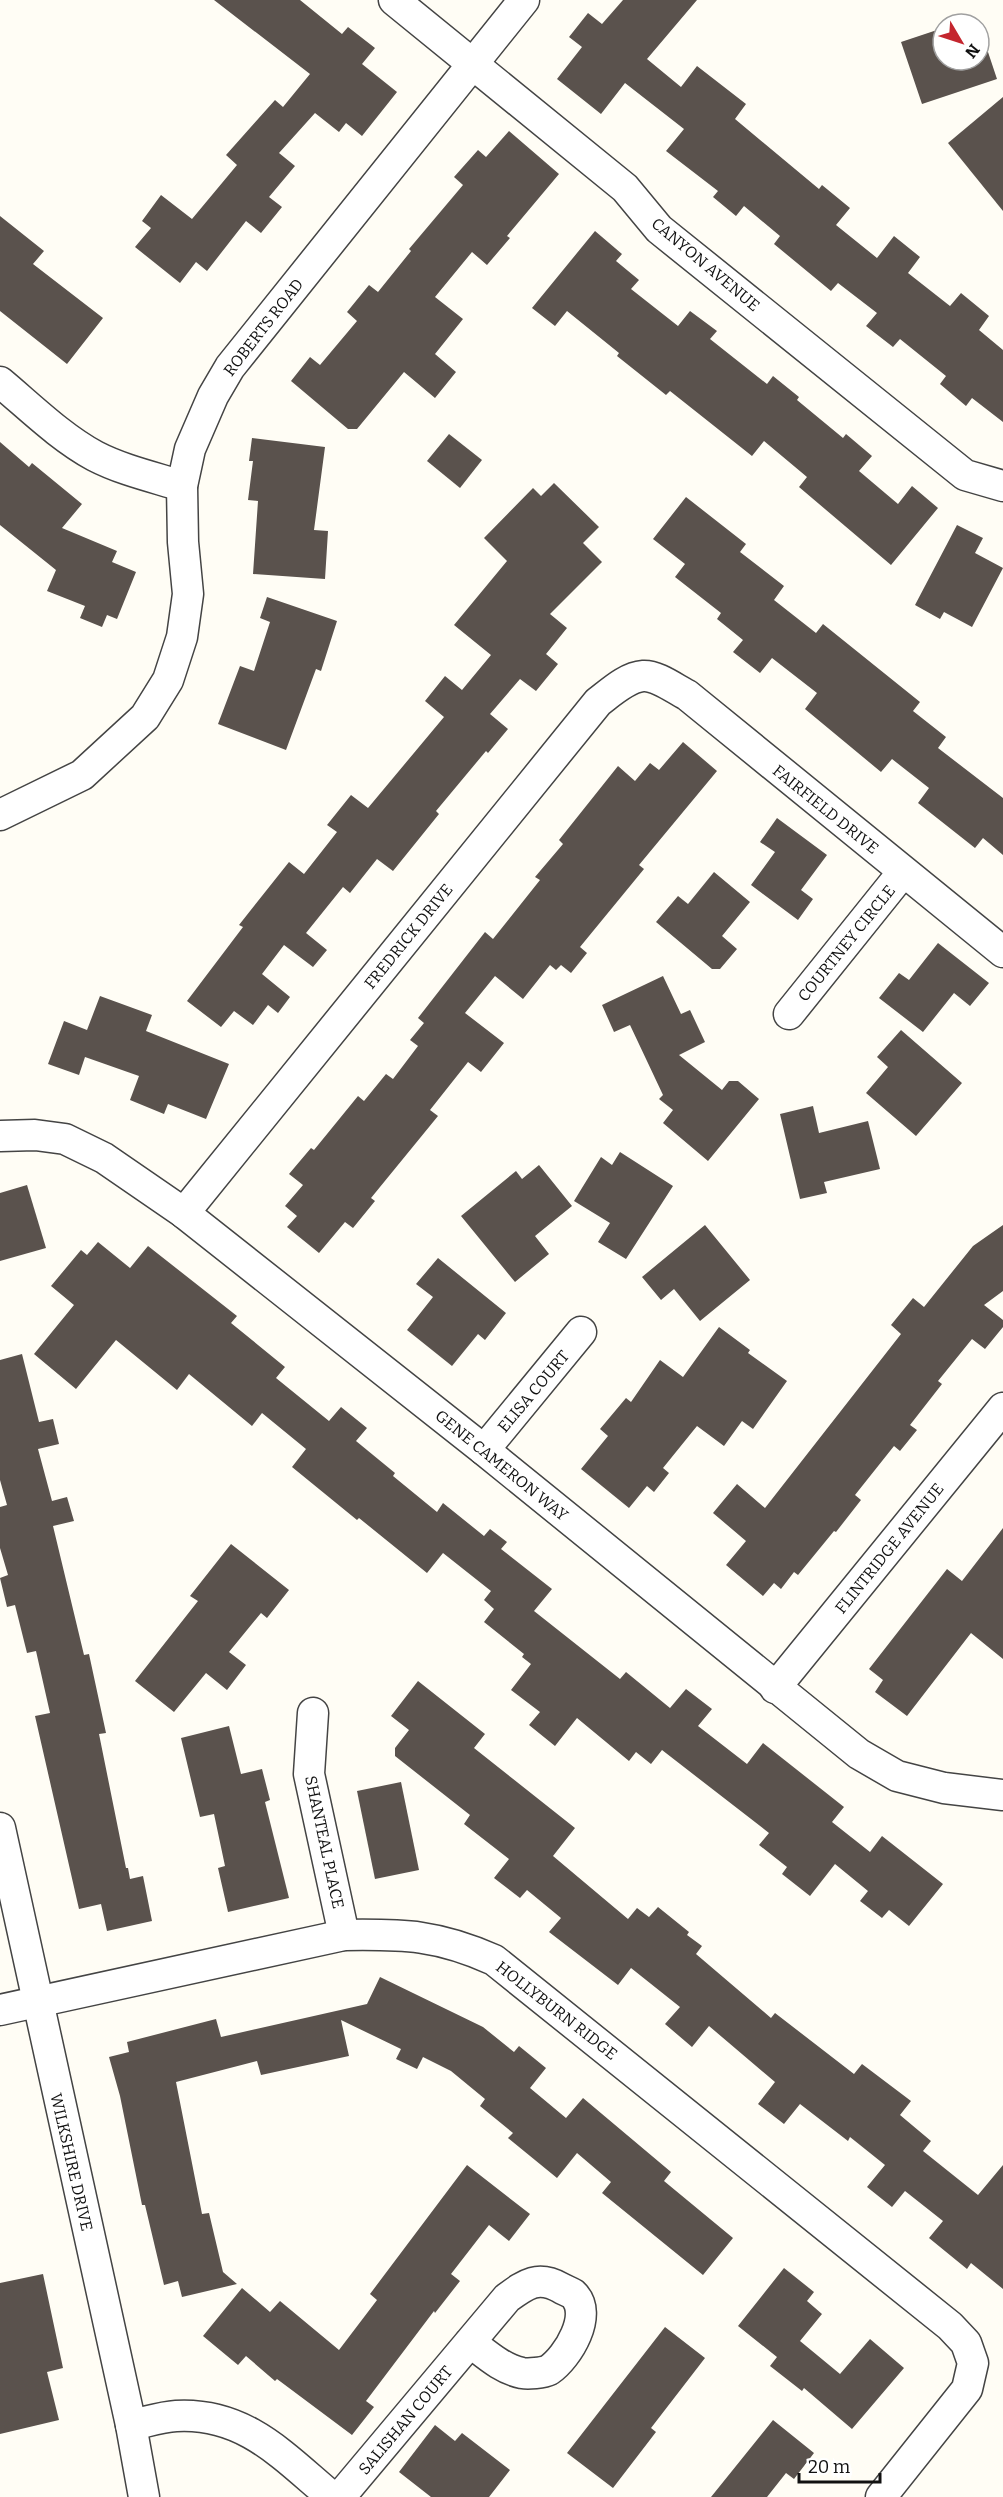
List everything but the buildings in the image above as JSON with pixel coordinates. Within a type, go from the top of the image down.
[{"type":"street","name":"CANYON AVENUE","points":[[394,0],[625,188],[659,229],[956,467],[965,474],[1003,486]]},
{"type":"street","name":"ROBERTS ROAD","points":[[0,815],[82,776],[145,717],[168,680],[182,637],[188,594],[183,542],[182,486],[190,449],[213,396],[230,367],[524,0]]},
{"type":"street","points":[[0,382],[64,435],[95,456],[129,470],[182,486]]},
{"type":"street","name":"FAIRFIELD DRIVE","points":[[644,676],[687,695],[1003,952]]},
{"type":"street","name":"FREDRICK DRIVE","points":[[184,1213],[598,702],[623,684],[644,676]]},
{"type":"street","name":"COURTNEY CIRCLE","points":[[789,1014],[903,872]]},
{"type":"street","name":"GENE CAMERON WAY","points":[[0,1136],[35,1135],[65,1138],[104,1158],[184,1213],[484,1450],[859,1754],[897,1776],[944,1788],[1003,1795]]},
{"type":"street","name":"ELISA COURT","points":[[484,1450],[581,1332]]},
{"type":"street","name":"FLINTRIDGE AVENUE","points":[[775,1688],[1003,1408]]},
{"type":"street","name":"SHANTEAL PLACE","points":[[313,1713],[309,1774],[344,1935]]},
{"type":"street","name":"WILKSHIRE DRIVE","points":[[0,1828],[131,2425],[144,2497]]},
{"type":"street","name":"HOLLYBURN RIDGE","points":[[0,2010],[344,1935],[395,1934],[429,1938],[461,1946],[494,1960],[950,2326],[966,2343],[973,2363],[967,2389],[880,2497]]},
{"type":"street","name":"SALISHAN COURT","points":[[340,2497],[470,2342]]},
{"type":"street","points":[[131,2425],[176,2416],[209,2417],[236,2424],[259,2436],[332,2497]]}]
